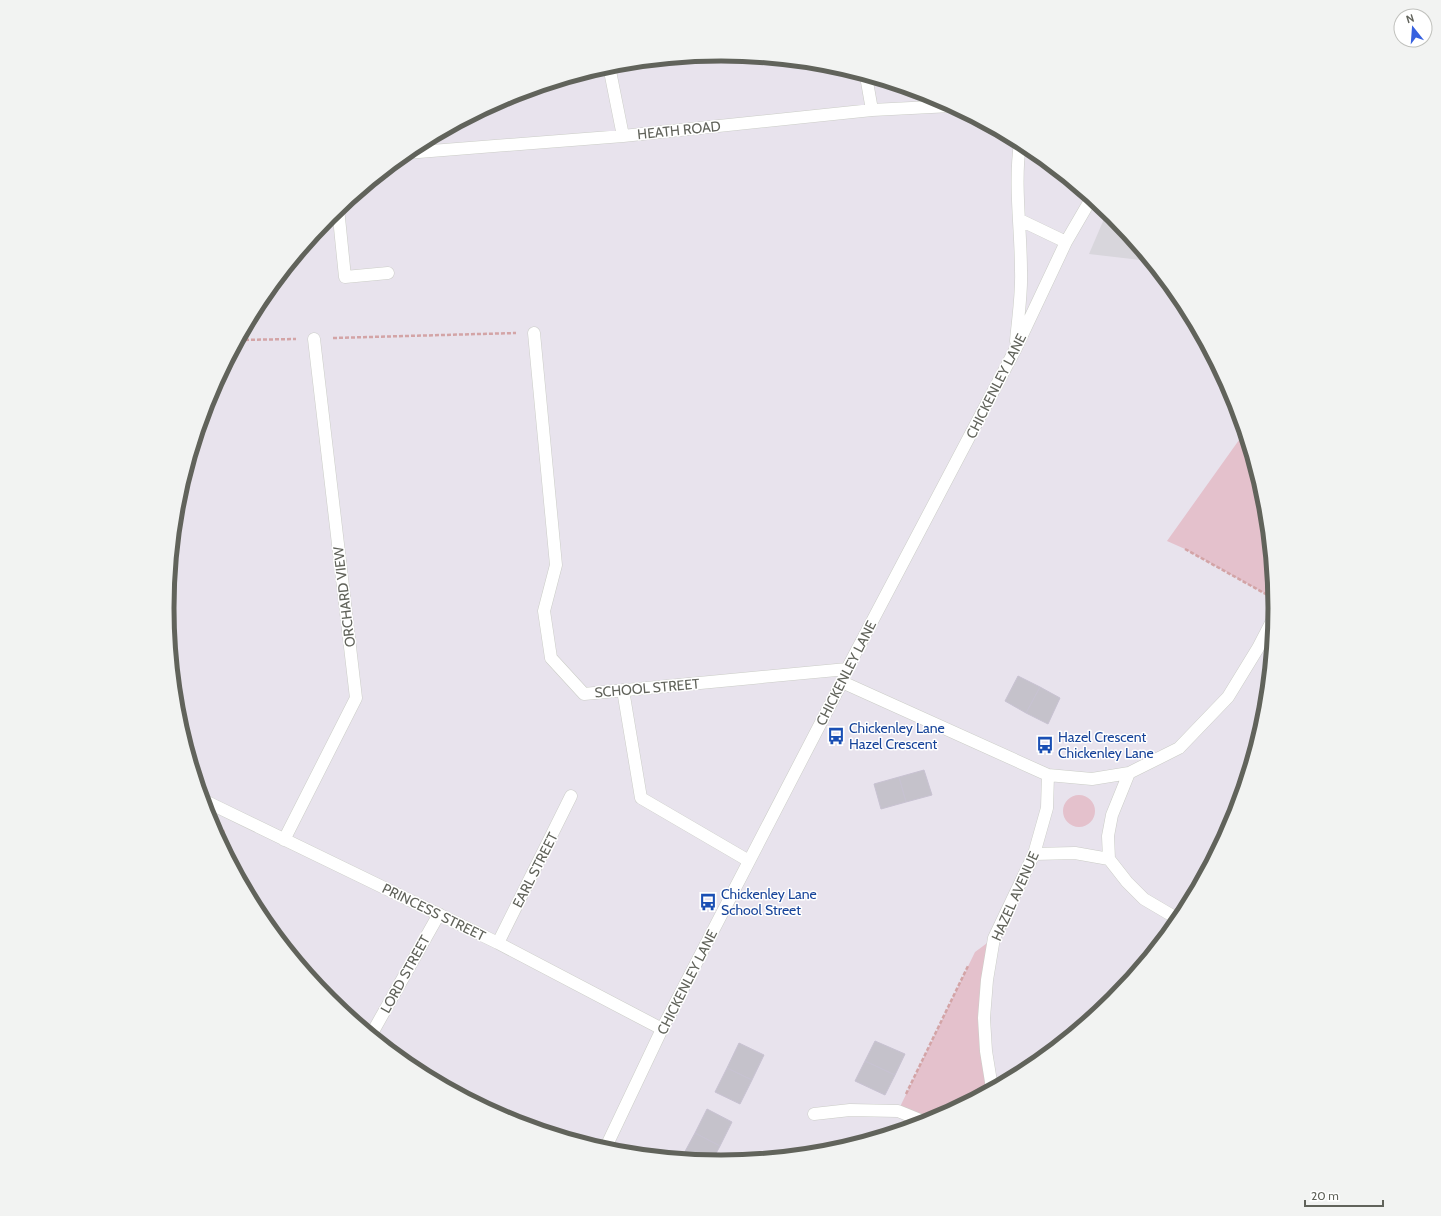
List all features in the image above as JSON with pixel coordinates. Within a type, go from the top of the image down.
[{"type":"street","points":[[610,73],[623,136]]},
{"type":"street","points":[[867,81],[872,110]]},
{"type":"street","name":"HEATH ROAD","points":[[419,152],[623,136],[872,110],[938,107]]},
{"type":"street","points":[[1016,348],[1022,272],[1020,220],[1016,184],[1019,150]]},
{"type":"street","name":"CHICKENLEY LANE","points":[[608,1143],[662,1029],[842,682],[847,669],[1016,348],[1066,242],[1088,204]]},
{"type":"street","points":[[339,217],[345,277],[388,274]]},
{"type":"street","points":[[1020,220],[1066,242]]},
{"type":"street","name":"SCHOOL STREET","points":[[534,333],[556,565],[544,611],[551,658],[584,694],[847,669]]},
{"type":"street","name":"ORCHARD VIEW","points":[[284,840],[356,698],[314,339]]},
{"type":"street","points":[[842,682],[1048,775],[1092,779],[1129,773],[1179,748],[1228,697],[1267,631]]},
{"type":"street","points":[[623,690],[641,798],[749,860]]},
{"type":"street","points":[[1129,773],[1112,815],[1108,836],[1109,859],[1127,882],[1144,899],[1172,916]]},
{"type":"street","name":"HAZEL AVENUE","points":[[991,1083],[986,1051],[984,1018],[987,980],[994,938],[1034,854],[1047,808],[1048,775]]},
{"type":"street","name":"EARL STREET","points":[[498,943],[571,796]]},
{"type":"street","name":"PRINCESS STREET","points":[[210,804],[498,943],[662,1029]]},
{"type":"street","points":[[1034,854],[1075,853],[1109,859]]},
{"type":"street","name":"LORD STREET","points":[[374,1030],[439,914]]},
{"type":"street","points":[[814,1114],[850,1110],[898,1111],[916,1118]]},
{"type":"path","points":[[244,340],[534,333]]},
{"type":"path","points":[[1185,549],[1267,595]]},
{"type":"path","points":[[898,1111],[975,952],[994,938]]},
{"type":"shaded area","points":[[1104,218],[1132,247],[1142,260],[1089,254]]},
{"type":"shaded area","points":[[1240,438],[1249,466],[1257,501],[1263,537],[1267,595],[1185,549],[1167,541]]},
{"type":"shaded area","points":[[1079,795],[1088,798],[1092,802],[1095,811],[1092,820],[1088,824],[1079,827],[1070,824],[1066,820],[1063,811],[1066,802],[1070,798]]},
{"type":"shaded area","points":[[994,938],[987,980],[992,1083],[962,1099],[916,1118],[898,1111],[975,952]]},
{"type":"building","points":[[1018,676],[1040,687],[1026,713],[1005,701]]},
{"type":"building","points":[[1040,687],[1060,698],[1048,724],[1026,713]]},
{"type":"building","points":[[924,770],[932,795],[906,802],[899,777]]},
{"type":"building","points":[[899,777],[906,802],[881,809],[874,784]]},
{"type":"building","points":[[875,1041],[905,1054],[895,1075],[865,1061]]},
{"type":"building","points":[[739,1043],[764,1055],[752,1080],[727,1068]]},
{"type":"building","points":[[865,1061],[895,1075],[885,1095],[855,1081]]},
{"type":"building","points":[[727,1068],[752,1080],[740,1104],[715,1092]]},
{"type":"building","points":[[707,1109],[732,1122],[720,1146],[695,1133]]},
{"type":"building","points":[[695,1133],[720,1146],[715,1155],[684,1154]]},
{"type":"place","name":"Chickenley Lane Hazel Crescent","points":[[836,736]]},
{"type":"place","name":"Hazel Crescent Chickenley Lane","points":[[1045,745]]},
{"type":"place","name":"Chickenley Lane School Street","points":[[708,902]]}]
